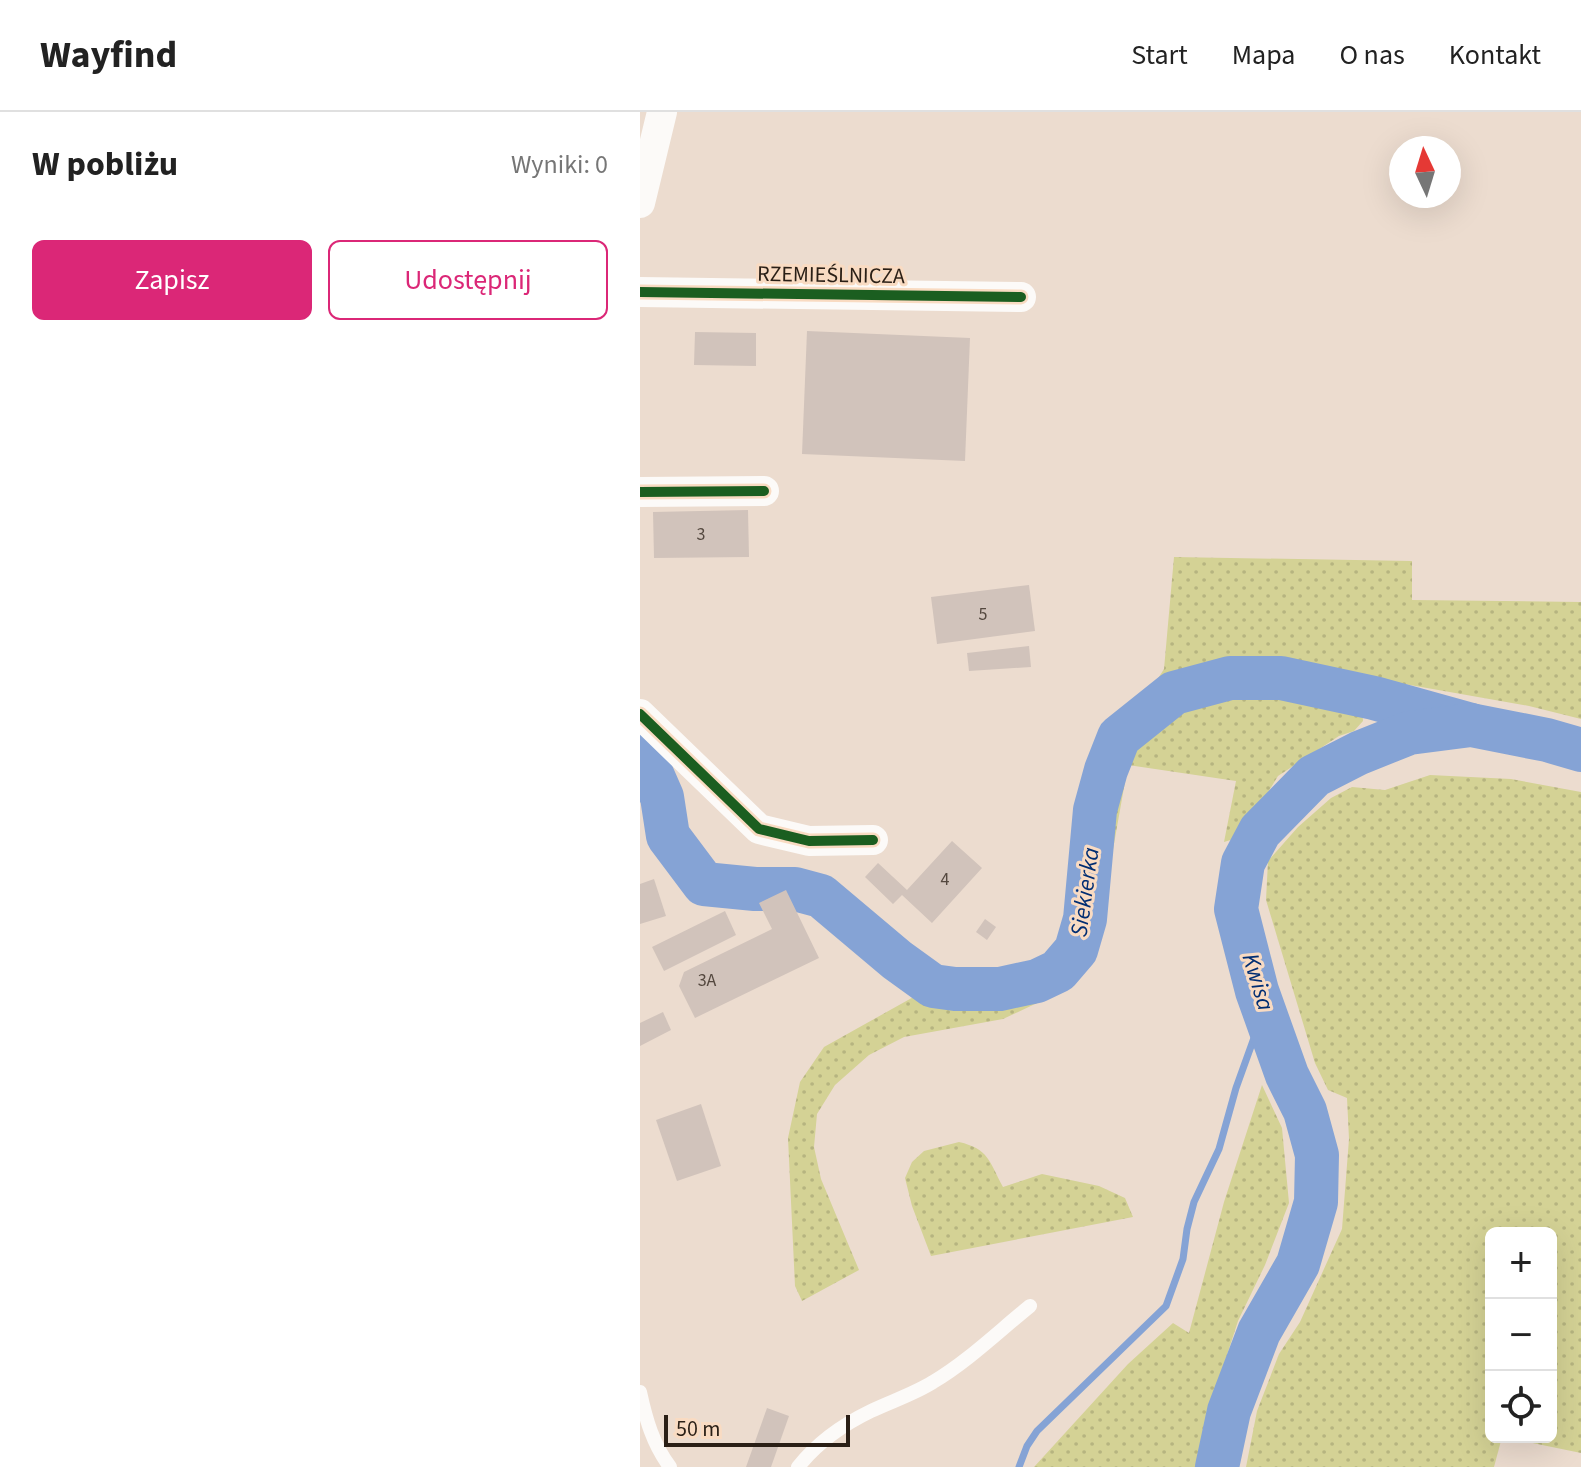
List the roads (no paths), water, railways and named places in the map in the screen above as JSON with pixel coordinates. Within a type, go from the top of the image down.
[{"type":"street","points":[[640,203],[662,112]]},
{"type":"street","name":"RZEMIEŚLNICZA","points":[[640,292],[1021,297]]},
{"type":"street","points":[[640,492],[764,491]]},
{"type":"street","points":[[640,714],[759,829],[809,841],[873,840]]},
{"type":"lane","points":[[798,1467],[839,1430],[947,1374],[1030,1306]]},
{"type":"lane","points":[[640,1392],[647,1423],[659,1453],[670,1467]]},
{"type":"waterway","name":"Siekierka","points":[[640,747],[662,797],[668,836],[704,884],[795,889],[821,896],[933,986],[1000,989],[1037,981],[1058,971],[1076,950],[1085,919],[1095,810],[1106,770],[1119,737],[1174,693],[1230,678],[1281,678],[1374,698],[1471,725]]},
{"type":"waterway","name":"Kwisa","points":[[1217,1467],[1229,1411],[1259,1332],[1298,1264],[1316,1202],[1317,1155],[1305,1111],[1287,1075],[1257,991],[1236,909],[1243,863],[1260,831],[1314,776],[1409,733],[1471,725],[1581,750]]},
{"type":"waterway","points":[[1019,1467],[1037,1431],[1166,1306],[1183,1259],[1194,1202],[1219,1149],[1254,1038],[1261,1002]]}]
